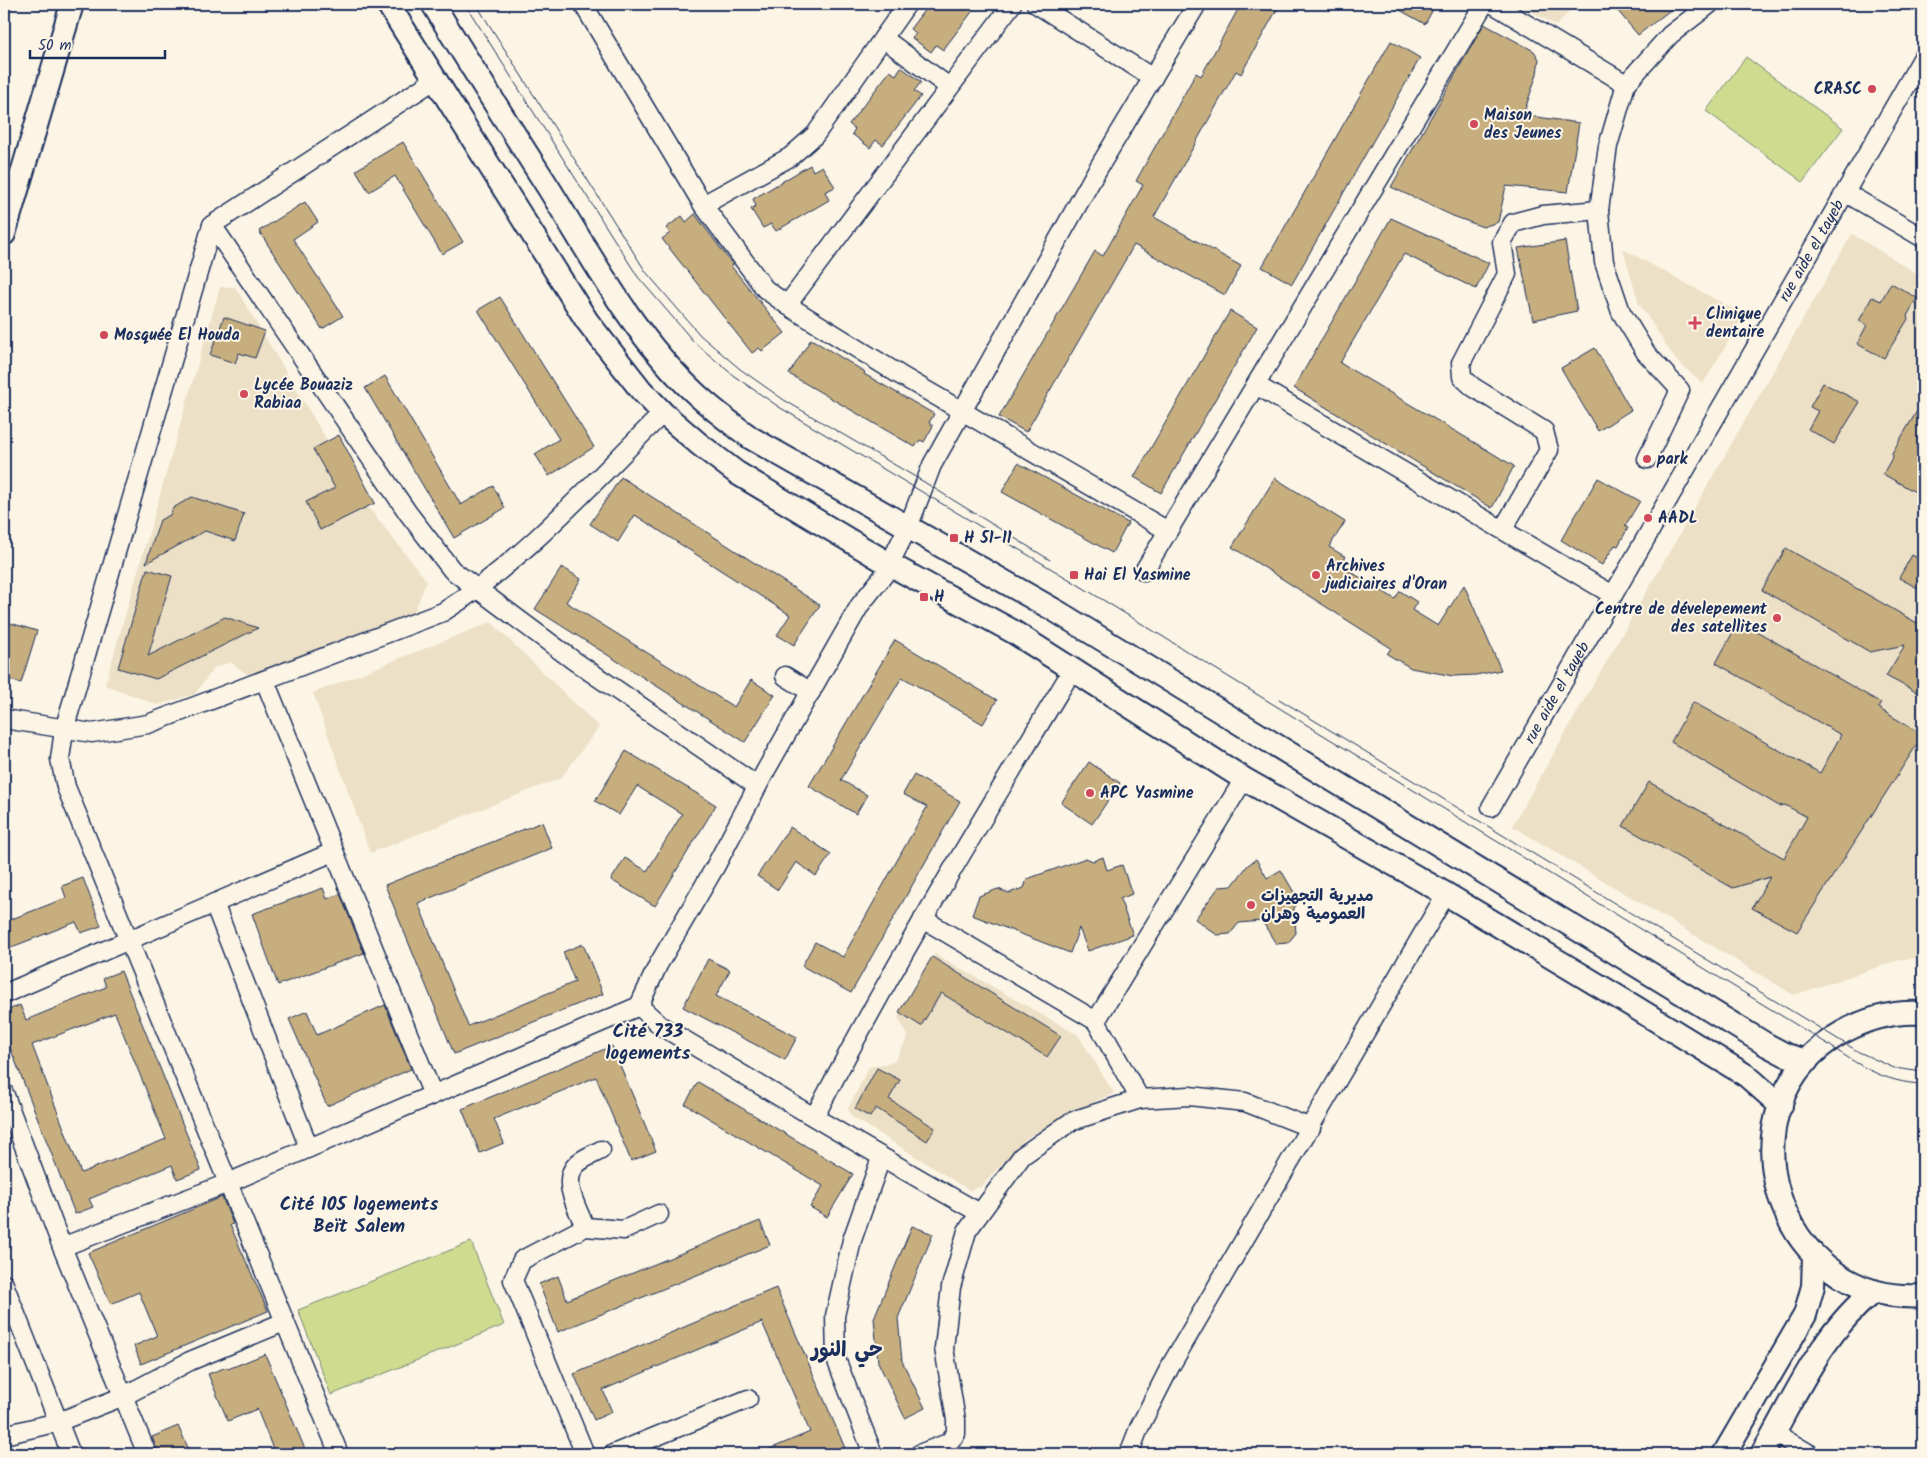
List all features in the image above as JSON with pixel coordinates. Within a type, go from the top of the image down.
[{"type":"main road","points":[[4,234],[72,4]]},
{"type":"main road","points":[[388,4],[587,321],[619,365],[663,413],[737,473],[889,564],[1012,631],[1244,778],[1446,894],[1747,1076],[1781,1106]]},
{"type":"main road","points":[[433,4],[596,264],[634,319],[670,367],[694,393],[752,438],[909,525],[1056,611],[1767,1045],[1786,1055],[1807,1061]]},
{"type":"main road","points":[[1923,1013],[1893,1014],[1854,1026],[1830,1040],[1807,1061],[1792,1082],[1781,1106],[1774,1128],[1772,1151],[1775,1186],[1787,1218],[1799,1238],[1814,1255],[1842,1277],[1874,1291],[1893,1295],[1923,1296]]},
{"type":"main road","points":[[1724,1454],[1805,1315],[1813,1286],[1814,1255]]},
{"type":"main road","points":[[1762,1454],[1834,1330],[1853,1309],[1874,1291]]},
{"type":"street","points":[[583,4],[703,205],[765,289],[787,305],[900,375],[1168,531]]},
{"type":"street","points":[[703,205],[790,157],[815,135],[907,4]]},
{"type":"street","points":[[787,305],[1012,4]]},
{"type":"street","points":[[1036,4],[1153,78]]},
{"type":"street","points":[[62,1247],[228,1183],[640,1006],[658,965],[715,867],[757,786],[810,692],[860,605],[884,576],[909,525],[924,482],[963,411],[1096,172],[1197,4]]},
{"type":"street","points":[[1144,571],[1484,4]]},
{"type":"street","points":[[1493,4],[1626,84]]},
{"type":"street","points":[[1647,459],[1680,390],[1646,354],[1622,312],[1604,262],[1599,210],[1608,146],[1626,84],[1670,35],[1710,4]]},
{"type":"street","points":[[883,38],[949,87]]},
{"type":"street","name":"rue aide el tayeb","points":[[1491,807],[1923,57]]},
{"type":"street","points":[[338,1454],[66,787],[60,759],[64,730],[212,225],[436,79]]},
{"type":"street","points":[[1846,193],[1923,238]]},
{"type":"street","points":[[1503,529],[1549,450],[1544,431],[1473,387],[1462,377],[1461,363],[1507,274],[1502,242],[1513,223],[1543,215],[1599,210]]},
{"type":"street","points":[[212,225],[408,512],[452,570],[573,660],[757,786]]},
{"type":"street","points":[[1256,385],[1613,595]]},
{"type":"street","points":[[4,719],[92,733],[148,724],[266,681],[443,612],[479,589],[552,523],[663,413]]},
{"type":"street","points":[[815,1116],[858,1032],[923,919],[1073,669]]},
{"type":"street","points":[[785,676],[810,692]]},
{"type":"street","points":[[266,681],[333,852],[434,1094]]},
{"type":"street","points":[[1096,1021],[1244,778]]},
{"type":"street","points":[[4,994],[333,852]]},
{"type":"street","points":[[1129,1454],[1139,1428],[1172,1365],[1446,894]]},
{"type":"street","points":[[214,903],[309,1148]]},
{"type":"street","points":[[923,919],[1096,1021],[1140,1099]]},
{"type":"street","points":[[640,1006],[661,1026],[815,1116],[881,1158],[980,1213]]},
{"type":"street","points":[[4,1093],[62,1247],[147,1454]]},
{"type":"street","points":[[919,1454],[953,1449],[956,1427],[944,1348],[951,1287],[967,1231],[1022,1156],[1072,1122],[1140,1099],[1189,1096],[1245,1102],[1311,1128]]},
{"type":"street","points":[[585,1227],[569,1185],[571,1174],[577,1164],[601,1150]]},
{"type":"street","points":[[873,1454],[836,1359],[835,1316],[852,1240],[881,1158]]},
{"type":"street","points":[[585,1454],[513,1280],[522,1260],[585,1227],[624,1230],[659,1214]]},
{"type":"street","points":[[4,1284],[71,1454]]},
{"type":"street","points":[[4,1435],[58,1422],[124,1396],[190,1361],[284,1322]]},
{"type":"street","points":[[613,1454],[748,1399]]},
{"type":"street","points":[[1774,1433],[1810,1454]]},
{"type":"shaded area","points":[[1520,4],[1576,4],[1556,26]]},
{"type":"shaded area","name":"Centre de dévelepement des satellites","points":[[1852,234],[1923,277],[1923,958],[1902,959],[1794,995],[1512,826]]},
{"type":"shaded area","name":"Clinique dentaire","points":[[1623,249],[1744,315],[1703,384],[1676,360],[1639,304]]},
{"type":"shaded area","name":"Lycée Bouaziz Rabiaa","points":[[220,287],[235,287],[364,502],[427,581],[414,612],[251,677],[230,662],[214,668],[195,694],[158,705],[105,685]]},
{"type":"shaded area","points":[[491,622],[599,727],[561,778],[370,853],[313,693]]},
{"type":"shaded area","points":[[935,954],[1078,1035],[1114,1093],[1068,1114],[1025,1139],[981,1187],[969,1190],[851,1116],[848,1109],[869,1067],[894,1062],[908,1037],[898,1017]]},
{"type":"green space","points":[[1746,57],[1843,128],[1803,182],[1706,111]]},
{"type":"green space","points":[[471,1242],[504,1325],[331,1395],[298,1310]]},
{"type":"building","points":[[929,4],[978,4],[943,50],[936,45],[931,52],[912,38],[916,33],[910,29]]},
{"type":"building","points":[[1241,4],[1280,4],[1241,74],[1236,71],[1154,217],[1241,266],[1225,295],[1134,245],[1026,432],[999,417],[1095,251],[1103,256],[1143,185],[1136,181],[1196,73],[1201,76]]},
{"type":"building","points":[[1389,4],[1436,4],[1425,24]]},
{"type":"building","points":[[1612,4],[1678,4],[1638,35]]},
{"type":"building","name":"Maison des Jeunes","points":[[1484,24],[1534,51],[1539,59],[1537,74],[1523,115],[1579,123],[1568,192],[1506,186],[1498,222],[1483,227],[1453,216],[1391,187]]},
{"type":"building","points":[[1391,41],[1420,58],[1292,284],[1262,267]]},
{"type":"building","points":[[901,67],[921,82],[914,91],[921,96],[883,145],[876,140],[870,148],[852,134],[855,129],[849,124],[890,71],[896,75]]},
{"type":"building","points":[[403,142],[463,242],[442,254],[395,176],[369,192],[356,170]]},
{"type":"building","points":[[810,165],[813,171],[822,166],[835,187],[825,192],[829,200],[776,231],[771,224],[763,228],[751,209],[756,206],[753,199]]},
{"type":"building","points":[[305,202],[318,222],[293,239],[343,316],[322,329],[259,231]]},
{"type":"building","points":[[695,214],[733,265],[731,266],[785,333],[762,351],[759,348],[752,353],[662,239],[670,233],[666,228],[682,216],[686,222]]},
{"type":"building","points":[[1391,218],[1489,263],[1476,289],[1404,254],[1340,363],[1514,466],[1492,508],[1294,388]]},
{"type":"building","points":[[1565,241],[1577,311],[1533,320],[1518,248]]},
{"type":"building","points":[[1891,283],[1917,298],[1907,316],[1908,319],[1884,358],[1857,344],[1867,325],[1859,321],[1872,297],[1881,301]]},
{"type":"building","points":[[500,297],[594,447],[549,476],[535,454],[559,439],[478,310]]},
{"type":"building","points":[[1230,311],[1257,327],[1161,493],[1134,477]]},
{"type":"building","points":[[224,317],[265,331],[255,358],[239,353],[235,363],[210,355]]},
{"type":"building","points":[[811,339],[865,372],[864,374],[934,414],[929,423],[933,426],[924,442],[920,440],[915,447],[789,374]]},
{"type":"building","points":[[1595,348],[1631,410],[1598,431],[1561,368]]},
{"type":"building","points":[[385,376],[461,505],[493,486],[505,508],[454,538],[365,388]]},
{"type":"building","points":[[1823,383],[1860,402],[1834,444],[1808,429],[1818,411],[1810,407]]},
{"type":"building","points":[[1923,401],[1923,482],[1917,493],[1883,474],[1893,456],[1892,453]]},
{"type":"building","points":[[339,435],[375,503],[320,530],[306,502],[335,488],[313,449]]},
{"type":"building","points":[[1018,463],[1128,523],[1112,553],[1002,492]]},
{"type":"building","points":[[621,477],[820,605],[794,645],[777,635],[790,615],[635,515],[618,542],[590,524]]},
{"type":"building","name":"Archives judiciaires d'Oran","points":[[1275,478],[1345,522],[1329,547],[1346,557],[1340,565],[1395,599],[1400,591],[1417,602],[1412,610],[1438,626],[1464,585],[1501,670],[1476,675],[1453,676],[1411,668],[1387,654],[1391,648],[1232,547]]},
{"type":"building","points":[[1598,478],[1640,501],[1625,526],[1628,528],[1618,546],[1615,545],[1602,565],[1561,540]]},
{"type":"building","points":[[192,497],[244,514],[235,541],[205,531],[146,563],[160,520],[170,515],[173,508]]},
{"type":"building","points":[[1786,548],[1917,623],[1923,613],[1923,684],[1918,693],[1886,676],[1905,645],[1870,652],[1762,590]]},
{"type":"building","points":[[1912,555],[1923,561],[1923,591],[1899,578]]},
{"type":"building","points":[[562,567],[581,579],[566,602],[734,707],[751,680],[775,695],[745,742],[535,609]]},
{"type":"building","points":[[147,569],[172,576],[148,656],[225,617],[258,628],[156,679],[118,668]]},
{"type":"building","points":[[4,621],[37,631],[21,683],[4,678]]},
{"type":"building","points":[[1739,621],[1881,703],[1878,708],[1923,735],[1797,932],[1752,908],[1770,877],[1733,888],[1623,826],[1649,782],[1784,858],[1807,817],[1785,805],[1779,806],[1671,742],[1693,702],[1820,773],[1841,735],[1716,663]]},
{"type":"building","points":[[895,640],[997,700],[983,724],[902,677],[841,780],[867,795],[856,814],[809,786]]},
{"type":"building","points":[[626,751],[716,805],[655,906],[611,880],[625,858],[647,871],[682,814],[637,786],[619,815],[595,801]]},
{"type":"building","name":"APC Yasmine","points":[[1089,762],[1120,783],[1092,824],[1061,803]]},
{"type":"building","points":[[914,775],[960,801],[851,993],[802,966],[815,942],[843,957],[927,807],[903,794]]},
{"type":"building","points":[[542,822],[552,848],[418,903],[468,1026],[575,982],[563,952],[583,944],[603,994],[454,1054],[385,885]]},
{"type":"building","points":[[790,827],[831,854],[816,876],[796,862],[778,890],[757,876]]},
{"type":"building","points":[[1103,857],[1107,870],[1122,865],[1132,894],[1120,899],[1133,935],[1088,951],[1079,928],[1070,953],[972,915],[979,896],[998,889],[1009,893],[1024,888],[1027,879],[1086,858],[1093,861]]},
{"type":"building","name":"مديرية التجهيزات العمومية وهران","points":[[1256,859],[1267,878],[1281,870],[1299,901],[1294,908],[1296,933],[1288,943],[1276,944],[1262,921],[1239,923],[1230,934],[1217,935],[1195,919],[1219,887],[1232,886],[1248,865]]},
{"type":"building","points":[[83,878],[101,926],[81,933],[76,922],[4,950],[4,922],[66,898],[62,886]]},
{"type":"building","points":[[323,888],[327,899],[340,894],[364,953],[278,985],[252,914]]},
{"type":"building","points":[[932,957],[1061,1036],[1047,1057],[941,993],[921,1026],[899,1012]]},
{"type":"building","points":[[708,959],[730,970],[716,996],[797,1037],[785,1060],[683,1007]]},
{"type":"building","points":[[121,971],[201,1170],[177,1179],[172,1165],[89,1199],[93,1207],[75,1214],[4,1032],[4,1012],[20,1005],[26,1020],[106,987],[103,978]],"holes":[[[115,1013],[166,1139],[81,1173],[32,1045]]]},
{"type":"building","points":[[385,1005],[411,1069],[327,1106],[289,1019],[307,1011],[317,1035]]},
{"type":"building","points":[[612,1046],[656,1151],[631,1161],[596,1077],[494,1119],[504,1143],[480,1153],[462,1109]]},
{"type":"building","points":[[877,1068],[900,1080],[889,1099],[935,1128],[927,1141],[876,1108],[870,1117],[855,1109]]},
{"type":"building","points":[[698,1082],[853,1174],[827,1217],[810,1207],[823,1186],[685,1104]]},
{"type":"building","points":[[222,1197],[233,1224],[230,1225],[268,1311],[141,1364],[134,1346],[157,1336],[139,1292],[111,1304],[88,1253]]},
{"type":"building","points":[[760,1221],[770,1245],[558,1332],[539,1284],[558,1276],[567,1300]]},
{"type":"building","points":[[912,1226],[933,1234],[898,1318],[902,1361],[925,1408],[905,1418],[878,1362],[874,1318]]},
{"type":"building","points":[[776,1288],[845,1448],[831,1454],[758,1454],[810,1432],[762,1322],[603,1390],[612,1412],[594,1420],[574,1374]]},
{"type":"building","points":[[265,1354],[307,1454],[275,1454],[257,1409],[228,1421],[208,1374],[227,1367],[228,1369]]},
{"type":"building","points":[[178,1426],[191,1454],[159,1454],[152,1437]]},
{"type":"tram line","points":[[465,4],[638,277],[694,342],[734,376],[779,407],[1072,581],[1860,1065],[1896,1080],[1923,1084]]},
{"type":"tram line","points":[[476,4],[646,272],[700,335],[740,369],[784,400],[924,482],[1050,560]]},
{"type":"tram line","points":[[1279,699],[1859,1052],[1894,1068],[1923,1072]]},
{"type":"place","name":"CRASC","points":[[1872,89]]},
{"type":"place","name":"Maison des Jeunes","points":[[1474,124]]},
{"type":"place","name":"Clinique dentaire","points":[[1695,323]]},
{"type":"place","name":"Mosquée El Houda","points":[[104,335]]},
{"type":"place","name":"Lycée Bouaziz Rabiaa","points":[[244,394]]},
{"type":"place","name":"park","points":[[1647,459]]},
{"type":"place","name":"AADL","points":[[1648,518]]},
{"type":"place","name":"H 51-11","points":[[954,538]]},
{"type":"place","name":"Hai El Yasmine","points":[[1074,575]]},
{"type":"place","name":"Archives judiciaires d'Oran","points":[[1316,575]]},
{"type":"place","name":"H","points":[[924,597]]},
{"type":"place","name":"Centre de dévelepement des satellites","points":[[1777,618]]},
{"type":"place","name":"APC Yasmine","points":[[1090,793]]},
{"type":"place","name":"مديرية التجهيزات العمومية وهران","points":[[1251,905]]},
{"type":"district","name":"Cité 733 logements","points":[[648,1043]]},
{"type":"district","name":"Cité 105 logements Beït Salem","points":[[359,1216]]},
{"type":"district","name":"حي النور","points":[[847,1350]]}]
